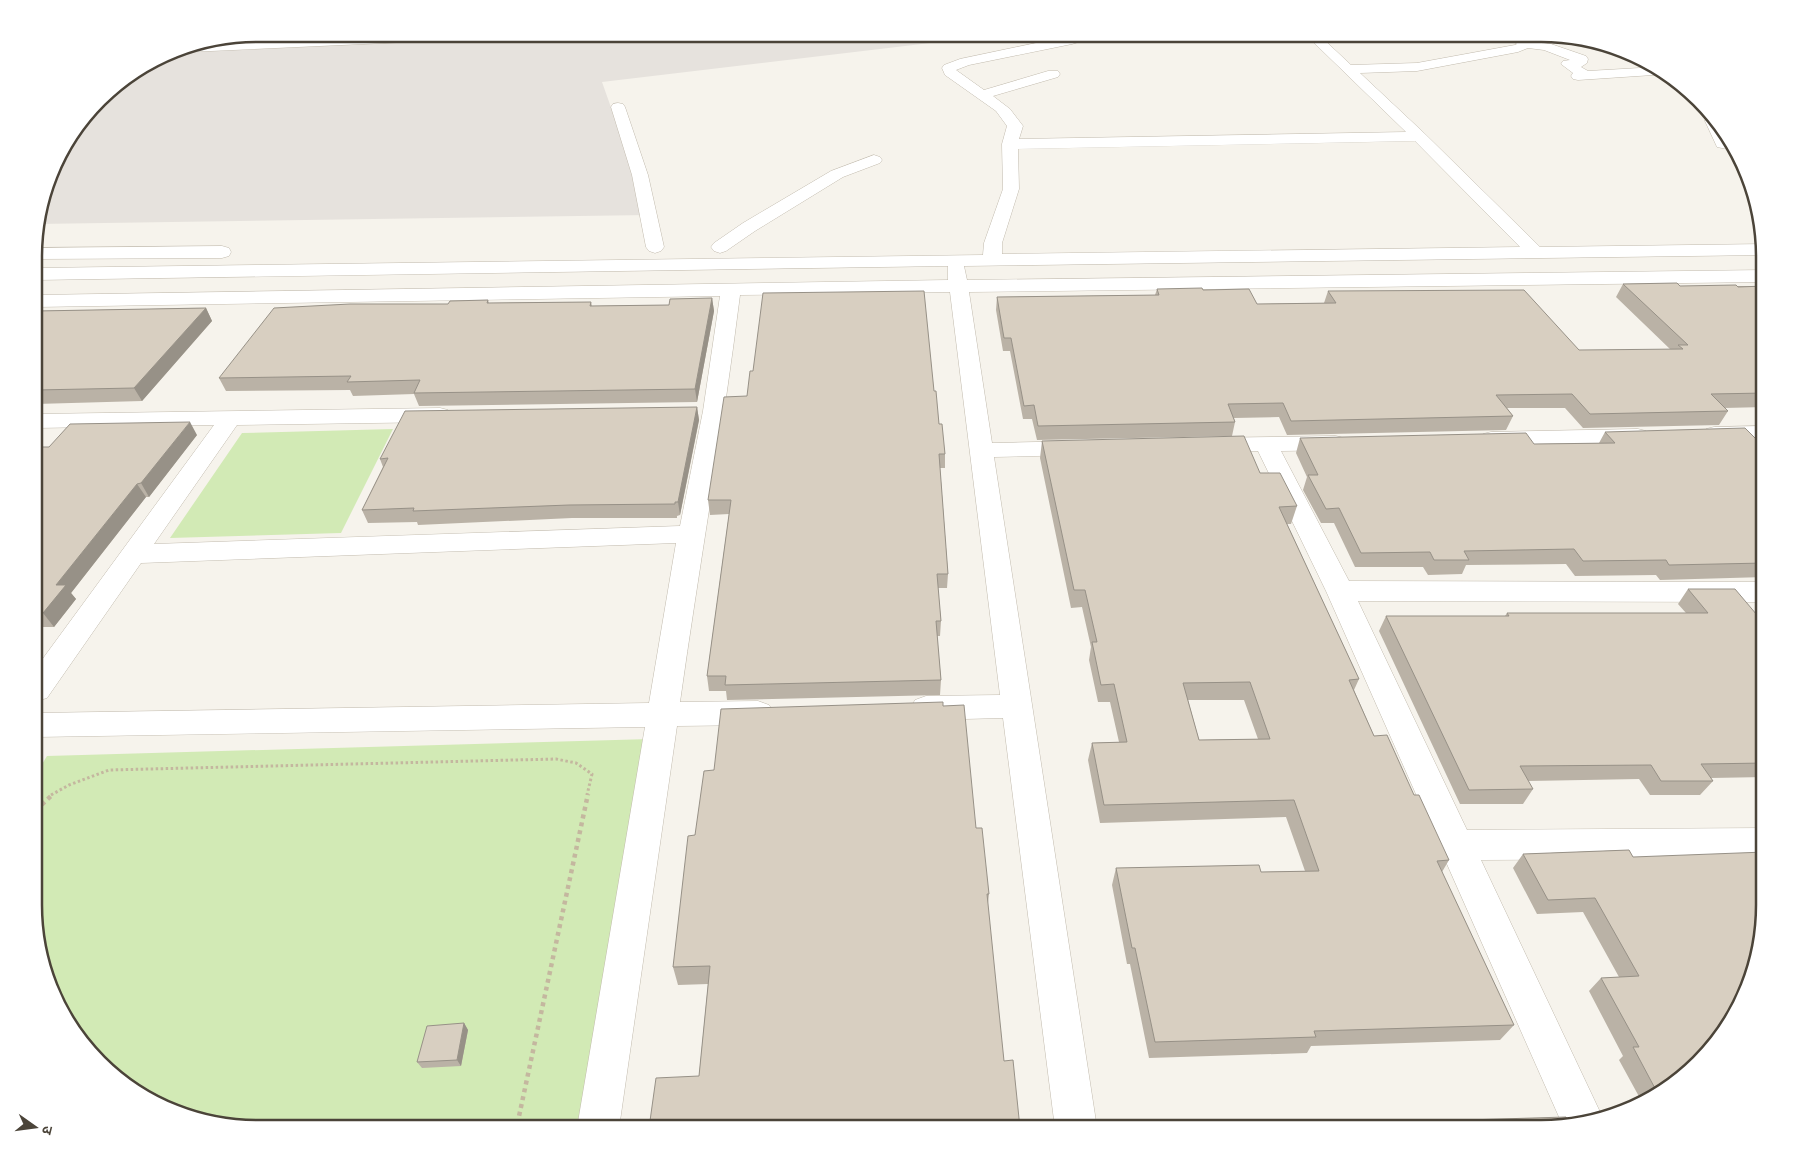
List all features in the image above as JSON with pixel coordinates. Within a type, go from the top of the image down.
[{"type":"street","points":[[218,47],[320,42]]},
{"type":"street","points":[[993,252],[1011,189],[1010,144],[1015,126],[1011,117],[1004,110],[950,72],[949,68],[965,62],[1062,42]]},
{"type":"street","points":[[1319,42],[1419,136],[1535,252]]},
{"type":"street","points":[[1523,42],[1546,47],[1581,59],[1580,63],[1568,64],[1582,76],[1650,72]]},
{"type":"street","points":[[1348,69],[1417,67],[1518,48],[1527,44]]},
{"type":"street","points":[[982,95],[1053,74]]},
{"type":"street","points":[[618,107],[640,175],[655,248]]},
{"type":"street","points":[[1010,144],[1419,136]]},
{"type":"street","points":[[720,247],[749,226],[837,174],[874,160]]},
{"type":"street","points":[[42,301],[731,290],[955,264],[993,252],[1522,238],[1755,234]]},
{"type":"street","points":[[635,248],[720,247],[955,264]]},
{"type":"street","points":[[993,252],[1535,252],[1756,249]]},
{"type":"street","points":[[42,254],[241,252]]},
{"type":"street","points":[[955,264],[1075,1120]]},
{"type":"street","points":[[42,274],[955,264],[1756,276]]},
{"type":"street","points":[[599,1120],[691,534],[704,411],[731,290]]},
{"type":"street","points":[[42,422],[458,415]]},
{"type":"street","points":[[42,682],[230,419]]},
{"type":"street","points":[[1695,435],[1756,433]]},
{"type":"street","points":[[1466,440],[1655,436]]},
{"type":"street","points":[[1188,446],[1356,442]]},
{"type":"street","points":[[1266,444],[1340,591],[1580,1116]]},
{"type":"street","points":[[982,450],[1099,448]]},
{"type":"street","points":[[134,554],[691,534]]},
{"type":"street","points":[[1340,591],[1756,592]]},
{"type":"street","points":[[899,709],[1017,706]]},
{"type":"street","points":[[42,725],[662,716],[790,712]]},
{"type":"street","points":[[1456,846],[1756,843]]},
{"type":"path","points":[[42,805],[52,796],[73,784],[109,770],[556,758],[580,763],[592,774],[518,1120]]},
{"type":"shaded area","points":[[258,42],[939,42],[602,82],[649,215],[45,224],[54,189],[71,150],[96,116],[116,96],[150,71],[175,59],[202,50],[230,44]]},
{"type":"green space","points":[[393,429],[341,533],[170,538],[242,433]]},
{"type":"green space","points":[[651,739],[586,1120],[258,1120],[230,1118],[202,1112],[175,1103],[138,1083],[116,1066],[96,1046],[79,1024],[59,987],[50,960],[44,932],[42,904],[42,764],[47,756]]},
{"type":"building","points":[[1677,283],[1680,286],[1756,286],[1756,393],[1711,394],[1728,411],[1590,414],[1572,394],[1496,395],[1513,416],[1291,421],[1283,403],[1228,404],[1235,422],[1038,426],[1034,405],[1024,406],[1011,338],[1004,338],[997,297],[1159,295],[1157,289],[1202,288],[1203,290],[1249,289],[1257,304],[1336,303],[1328,291],[1524,290],[1579,350],[1683,349],[1678,345],[1688,345],[1623,284]]},
{"type":"building","points":[[924,291],[934,391],[936,391],[939,424],[942,424],[945,454],[939,454],[948,574],[937,574],[941,621],[936,621],[941,680],[725,685],[726,676],[707,676],[731,500],[708,500],[724,397],[747,396],[750,371],[753,371],[763,293]]},
{"type":"building","points":[[712,298],[695,389],[414,393],[420,380],[347,382],[351,376],[219,378],[274,308],[350,304],[448,304],[450,301],[488,300],[487,303],[591,302],[590,306],[669,305],[670,299]]},
{"type":"building","points":[[206,308],[134,388],[42,390],[42,311]]},
{"type":"building","points":[[697,407],[678,502],[675,502],[675,504],[569,505],[413,511],[414,508],[362,510],[388,458],[380,459],[405,411]]},
{"type":"building","points":[[190,422],[141,483],[137,484],[56,585],[66,585],[42,613],[42,447],[49,447],[70,424]]},
{"type":"building","points":[[1745,428],[1756,439],[1756,563],[1669,565],[1666,560],[1583,561],[1574,549],[1464,551],[1469,560],[1434,560],[1430,552],[1361,553],[1339,508],[1326,509],[1308,475],[1318,475],[1300,438],[1526,433],[1534,444],[1615,443],[1605,432]]},
{"type":"building","points":[[1244,436],[1260,473],[1280,473],[1297,506],[1279,507],[1359,679],[1349,680],[1374,736],[1387,735],[1414,795],[1419,795],[1449,860],[1437,861],[1514,1025],[1314,1031],[1316,1037],[1155,1042],[1135,948],[1132,948],[1116,868],[1259,865],[1261,872],[1319,871],[1294,800],[1104,805],[1092,743],[1127,742],[1114,684],[1101,685],[1092,642],[1097,642],[1085,590],[1074,590],[1042,441]],"holes":[[[1250,682],[1270,739],[1199,740],[1183,683]]]},
{"type":"building","points":[[1688,589],[1735,589],[1756,614],[1756,763],[1701,764],[1713,781],[1661,781],[1651,765],[1520,766],[1533,789],[1469,790],[1386,616],[1509,616],[1507,613],[1708,613]]},
{"type":"building","points":[[943,702],[943,706],[964,705],[976,828],[982,828],[1004,1061],[1013,1060],[1019,1120],[650,1120],[656,1078],[699,1076],[710,966],[673,967],[688,836],[695,835],[704,771],[714,770],[721,709]]},
{"type":"building","points":[[1629,850],[1633,857],[1756,852],[1755,932],[1749,960],[1740,987],[1728,1012],[1703,1046],[1683,1066],[1654,1087],[1633,1047],[1639,1047],[1601,978],[1639,976],[1595,898],[1548,900],[1523,854]]},
{"type":"building","points":[[464,1023],[457,1060],[417,1062],[427,1026]]},
{"type":"building","points":[[1566,1117],[1567,1118],[1541,1120],[1466,1120]]}]
